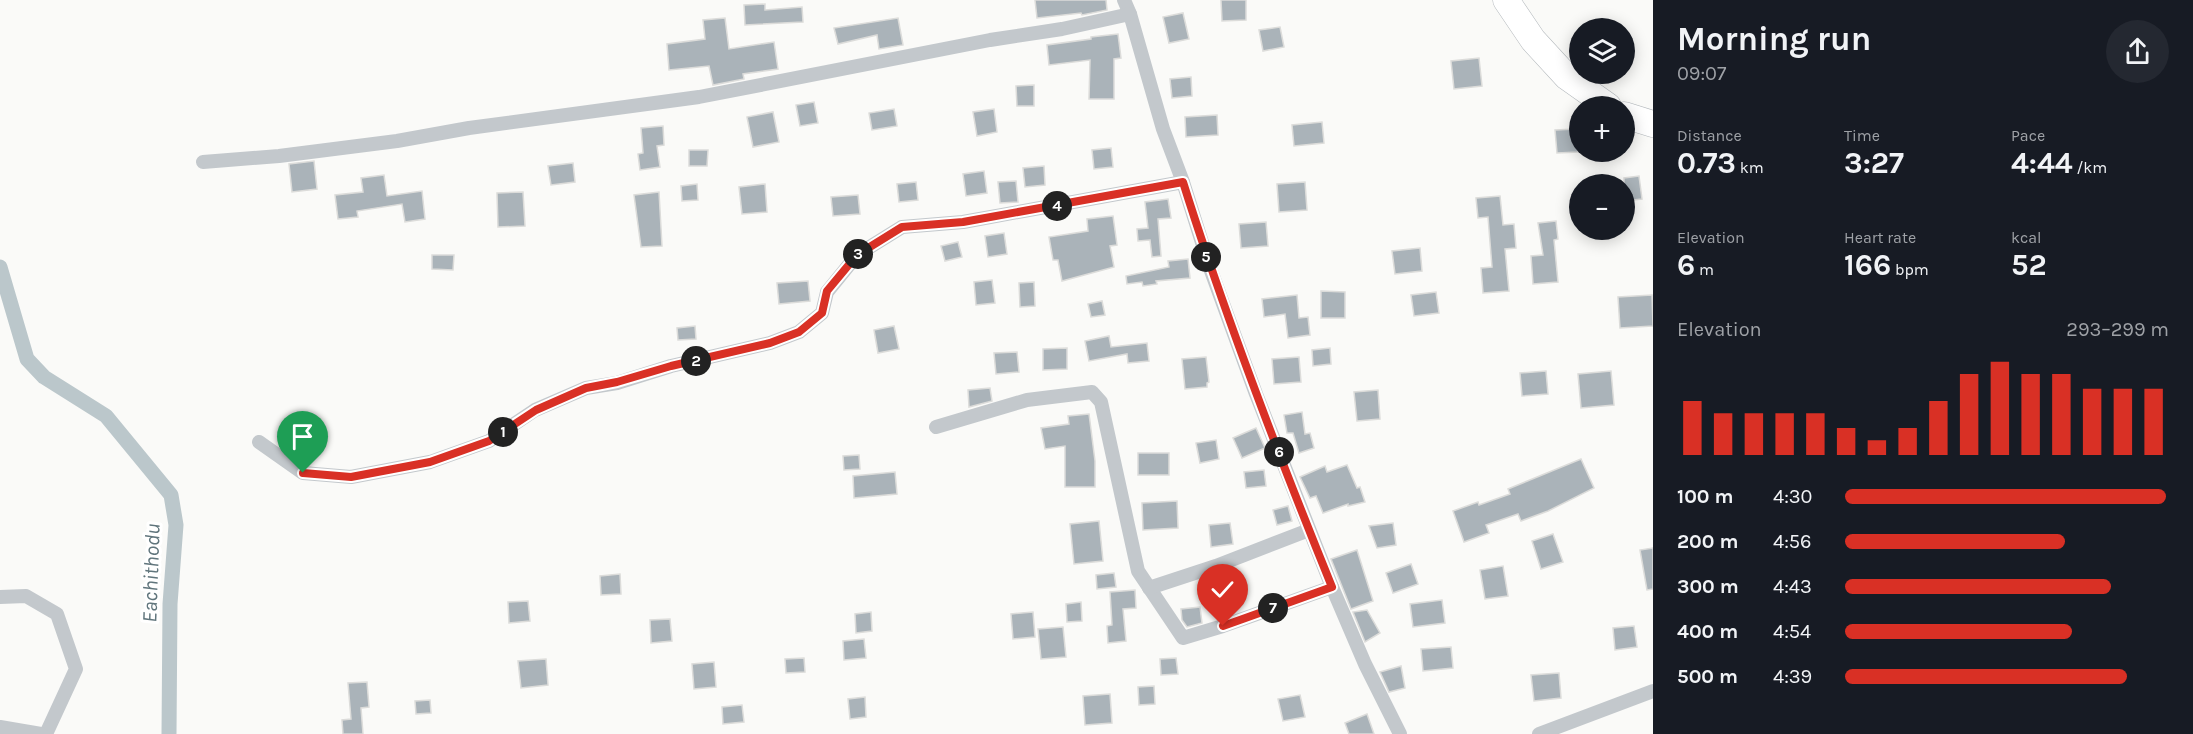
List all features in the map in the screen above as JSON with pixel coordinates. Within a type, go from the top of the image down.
[{"type":"highway","points":[[1506,0],[1533,40],[1567,77],[1594,96]]},
{"type":"highway","points":[[1635,118],[1653,124]]},
{"type":"street","points":[[1124,0],[1163,129],[1183,182],[1210,268],[1332,587],[1365,664],[1400,734]]},
{"type":"street","points":[[203,162],[279,156],[397,141],[469,128],[699,97],[1130,14]]},
{"type":"street","points":[[259,442],[303,473],[351,477],[430,462],[489,441],[536,410],[586,388],[770,343],[799,332],[822,313],[827,291],[857,255],[902,227],[963,222],[1183,182]]},
{"type":"street","points":[[936,427],[1027,400],[1092,392],[1101,402],[1138,571],[1184,638],[1332,587]]},
{"type":"street","points":[[1149,588],[1216,566],[1309,530]]},
{"type":"street","points":[[0,597],[26,596],[57,614],[76,669],[45,734]]},
{"type":"street","points":[[1539,734],[1653,691]]},
{"type":"street","points":[[0,727],[41,734]]},
{"type":"building","points":[[1035,0],[1106,0],[1107,10],[1082,15],[1081,13],[1037,18]]},
{"type":"building","points":[[1221,0],[1246,0],[1246,20],[1222,21]]},
{"type":"building","points":[[765,4],[765,10],[802,7],[803,22],[745,25],[744,5]]},
{"type":"building","points":[[1183,13],[1189,39],[1169,43],[1163,17]]},
{"type":"building","points":[[725,18],[729,49],[774,42],[778,69],[743,74],[744,79],[713,85],[709,66],[669,70],[667,44],[705,39],[703,20]]},
{"type":"building","points":[[898,18],[903,45],[879,49],[877,35],[838,44],[834,28]]},
{"type":"building","points":[[1280,27],[1284,47],[1263,51],[1259,30]]},
{"type":"building","points":[[1118,34],[1121,58],[1114,59],[1114,99],[1089,99],[1090,60],[1049,65],[1047,45]]},
{"type":"building","points":[[1479,58],[1482,86],[1454,89],[1451,61]]},
{"type":"building","points":[[1191,77],[1192,96],[1172,98],[1170,79]]},
{"type":"building","points":[[1034,85],[1034,106],[1017,106],[1016,86]]},
{"type":"building","points":[[814,102],[818,123],[800,126],[796,105]]},
{"type":"building","points":[[894,109],[897,126],[872,130],[869,113]]},
{"type":"building","points":[[994,109],[997,132],[977,136],[973,112]]},
{"type":"building","points":[[773,112],[779,142],[753,147],[747,117]]},
{"type":"building","points":[[1217,115],[1218,135],[1186,137],[1185,117]]},
{"type":"building","points":[[1322,122],[1324,143],[1294,146],[1292,125]]},
{"type":"building","points":[[663,126],[664,145],[657,146],[660,167],[640,170],[638,154],[643,153],[641,128]]},
{"type":"building","points":[[1569,129],[1569,152],[1557,153],[1555,130]]},
{"type":"building","points":[[1111,148],[1113,167],[1094,169],[1092,150]]},
{"type":"building","points":[[689,150],[708,150],[707,166],[689,166]]},
{"type":"building","points":[[314,161],[317,189],[292,192],[289,164]]},
{"type":"building","points":[[573,163],[575,182],[551,185],[548,166]]},
{"type":"building","points":[[1044,166],[1045,185],[1025,187],[1023,168]]},
{"type":"building","points":[[984,171],[987,193],[966,196],[963,174]]},
{"type":"building","points":[[384,175],[387,196],[422,191],[425,219],[405,222],[402,204],[357,211],[358,217],[338,219],[335,195],[363,192],[361,178]]},
{"type":"building","points":[[1639,176],[1642,199],[1635,200],[1635,177]]},
{"type":"building","points":[[1016,181],[1018,202],[1000,203],[998,182]]},
{"type":"building","points":[[916,182],[918,200],[899,202],[897,184]]},
{"type":"building","points":[[1305,182],[1307,210],[1279,212],[1277,184]]},
{"type":"building","points":[[697,184],[698,200],[682,201],[681,186]]},
{"type":"building","points":[[765,184],[767,212],[742,214],[739,187]]},
{"type":"building","points":[[523,192],[525,226],[498,227],[497,193]]},
{"type":"building","points":[[659,192],[662,246],[641,247],[634,195]]},
{"type":"building","points":[[858,195],[860,214],[833,216],[831,197]]},
{"type":"building","points":[[1500,196],[1503,225],[1514,224],[1516,248],[1505,249],[1509,291],[1483,293],[1481,268],[1492,267],[1488,217],[1478,218],[1476,198]]},
{"type":"building","points":[[1168,199],[1171,218],[1158,219],[1161,256],[1152,257],[1150,240],[1138,241],[1137,229],[1148,228],[1145,202]]},
{"type":"building","points":[[1113,216],[1117,245],[1110,246],[1114,267],[1062,281],[1058,260],[1053,260],[1049,237],[1088,231],[1087,219]]},
{"type":"building","points":[[1556,221],[1558,239],[1554,240],[1558,282],[1533,284],[1531,256],[1543,255],[1538,223]]},
{"type":"building","points":[[1266,222],[1268,246],[1241,248],[1239,224]]},
{"type":"building","points":[[1004,233],[1007,254],[988,257],[985,236]]},
{"type":"building","points":[[958,242],[962,257],[945,261],[941,246]]},
{"type":"building","points":[[1420,248],[1422,271],[1395,274],[1392,251]]},
{"type":"building","points":[[432,255],[454,255],[453,270],[432,269]]},
{"type":"building","points":[[1188,259],[1190,278],[1156,281],[1157,284],[1143,286],[1142,282],[1127,284],[1126,276],[1169,267],[1168,261]]},
{"type":"building","points":[[992,280],[995,303],[976,305],[974,282]]},
{"type":"building","points":[[808,281],[810,301],[779,304],[777,283]]},
{"type":"building","points":[[1034,282],[1035,306],[1020,307],[1019,283]]},
{"type":"building","points":[[1321,291],[1345,292],[1345,318],[1321,318]]},
{"type":"building","points":[[1436,292],[1439,313],[1414,316],[1411,295]]},
{"type":"building","points":[[1297,295],[1299,318],[1308,317],[1310,335],[1288,338],[1285,314],[1264,317],[1262,299]]},
{"type":"building","points":[[1652,295],[1653,326],[1620,328],[1618,297]]},
{"type":"building","points":[[1102,301],[1105,315],[1091,317],[1088,304]]},
{"type":"building","points":[[695,326],[696,339],[678,340],[677,328]]},
{"type":"building","points":[[894,326],[899,349],[878,353],[874,330]]},
{"type":"building","points":[[1109,336],[1111,347],[1147,343],[1149,361],[1128,363],[1127,354],[1089,361],[1085,341]]},
{"type":"building","points":[[1067,348],[1067,369],[1043,370],[1043,349]]},
{"type":"building","points":[[1330,348],[1331,364],[1313,366],[1312,350]]},
{"type":"building","points":[[1017,352],[1019,372],[996,374],[994,353]]},
{"type":"building","points":[[1206,357],[1209,382],[1207,387],[1185,389],[1182,359]]},
{"type":"building","points":[[1299,357],[1301,382],[1274,384],[1272,359]]},
{"type":"building","points":[[1546,371],[1548,394],[1522,396],[1520,373]]},
{"type":"building","points":[[1611,371],[1614,405],[1581,408],[1578,374]]},
{"type":"building","points":[[990,388],[992,401],[969,407],[968,390]]},
{"type":"building","points":[[1378,390],[1380,419],[1357,421],[1354,392]]},
{"type":"building","points":[[1302,412],[1305,434],[1310,433],[1314,448],[1299,453],[1293,433],[1287,433],[1284,415]]},
{"type":"building","points":[[1089,414],[1095,461],[1095,487],[1065,487],[1065,446],[1045,449],[1041,428],[1069,424],[1068,416]]},
{"type":"building","points":[[1256,428],[1265,448],[1242,458],[1233,438]]},
{"type":"building","points":[[1216,440],[1219,459],[1200,463],[1196,443]]},
{"type":"building","points":[[1138,453],[1169,453],[1169,475],[1138,475]]},
{"type":"building","points":[[859,455],[860,469],[844,470],[843,456]]},
{"type":"building","points":[[1581,459],[1594,488],[1548,511],[1521,521],[1518,514],[1486,525],[1489,533],[1464,542],[1453,511],[1510,494],[1508,489]]},
{"type":"building","points":[[1347,465],[1357,488],[1360,487],[1365,502],[1348,506],[1348,504],[1323,513],[1316,496],[1310,498],[1300,477],[1325,466],[1327,472]]},
{"type":"building","points":[[1264,470],[1266,486],[1246,488],[1244,472]]},
{"type":"building","points":[[895,472],[897,494],[854,498],[853,476]]},
{"type":"building","points":[[1177,501],[1178,528],[1143,530],[1142,503]]},
{"type":"building","points":[[1288,506],[1292,521],[1277,525],[1273,510]]},
{"type":"building","points":[[1099,521],[1103,561],[1074,564],[1070,524]]},
{"type":"building","points":[[1230,523],[1233,544],[1211,547],[1209,525]]},
{"type":"building","points":[[1393,523],[1396,545],[1377,548],[1369,526]]},
{"type":"building","points":[[1553,534],[1563,562],[1541,569],[1532,541]]},
{"type":"building","points":[[1653,548],[1653,589],[1647,590],[1640,550]]},
{"type":"building","points":[[1357,550],[1373,601],[1351,609],[1331,559]]},
{"type":"building","points":[[1411,564],[1418,584],[1393,593],[1386,573]]},
{"type":"building","points":[[1503,566],[1508,596],[1485,599],[1480,570]]},
{"type":"building","points":[[1114,573],[1116,587],[1097,589],[1096,575]]},
{"type":"building","points":[[620,574],[621,594],[601,595],[600,576]]},
{"type":"building","points":[[1225,578],[1227,602],[1206,604],[1204,579]]},
{"type":"building","points":[[1135,590],[1136,608],[1123,609],[1126,641],[1108,643],[1107,626],[1112,625],[1110,592]]},
{"type":"building","points":[[1442,600],[1445,623],[1413,627],[1410,604]]},
{"type":"building","points":[[528,601],[530,621],[509,623],[508,602]]},
{"type":"building","points":[[1081,602],[1082,621],[1067,622],[1066,604]]},
{"type":"building","points":[[1200,607],[1202,623],[1187,627],[1182,620],[1181,609]]},
{"type":"building","points":[[1367,610],[1380,633],[1365,642],[1353,612]]},
{"type":"building","points":[[871,612],[872,631],[856,633],[855,614]]},
{"type":"building","points":[[1033,612],[1035,637],[1013,639],[1011,614]]},
{"type":"building","points":[[670,619],[672,641],[651,643],[650,620]]},
{"type":"building","points":[[1634,626],[1637,647],[1615,650],[1613,628]]},
{"type":"building","points":[[1063,627],[1066,657],[1041,659],[1038,629]]},
{"type":"building","points":[[864,639],[866,658],[844,660],[843,641]]},
{"type":"building","points":[[1451,647],[1453,668],[1423,671],[1421,649]]},
{"type":"building","points":[[804,658],[805,672],[786,673],[785,659]]},
{"type":"building","points":[[1176,658],[1178,674],[1161,675],[1160,659]]},
{"type":"building","points":[[546,659],[548,685],[521,688],[518,661]]},
{"type":"building","points":[[714,662],[716,687],[694,689],[692,664]]},
{"type":"building","points":[[1401,666],[1405,688],[1389,692],[1380,672]]},
{"type":"building","points":[[1559,673],[1561,698],[1534,701],[1531,675]]},
{"type":"building","points":[[367,682],[369,707],[361,708],[363,734],[343,734],[342,720],[351,719],[348,683]]},
{"type":"building","points":[[1154,686],[1155,704],[1139,705],[1138,687]]},
{"type":"building","points":[[1110,694],[1112,723],[1085,725],[1083,696]]},
{"type":"building","points":[[1300,695],[1305,717],[1283,721],[1278,699]]},
{"type":"building","points":[[865,697],[866,717],[850,719],[848,699]]},
{"type":"building","points":[[430,700],[431,713],[416,714],[415,701]]},
{"type":"building","points":[[742,705],[744,722],[723,724],[722,707]]},
{"type":"building","points":[[1367,714],[1374,734],[1349,734],[1345,723]]},
{"type":"waterway","name":"Eachithodu","points":[[0,267],[27,359],[44,377],[106,416],[171,495],[176,525],[170,604],[169,734]]},
{"type":"route","points":[[303,473],[351,477],[430,462],[489,441],[536,410],[586,388],[770,343],[799,332],[822,313],[827,291],[857,255],[902,227],[963,222],[1183,182],[1210,268],[1256,394],[1332,587],[1223,626]]}]
